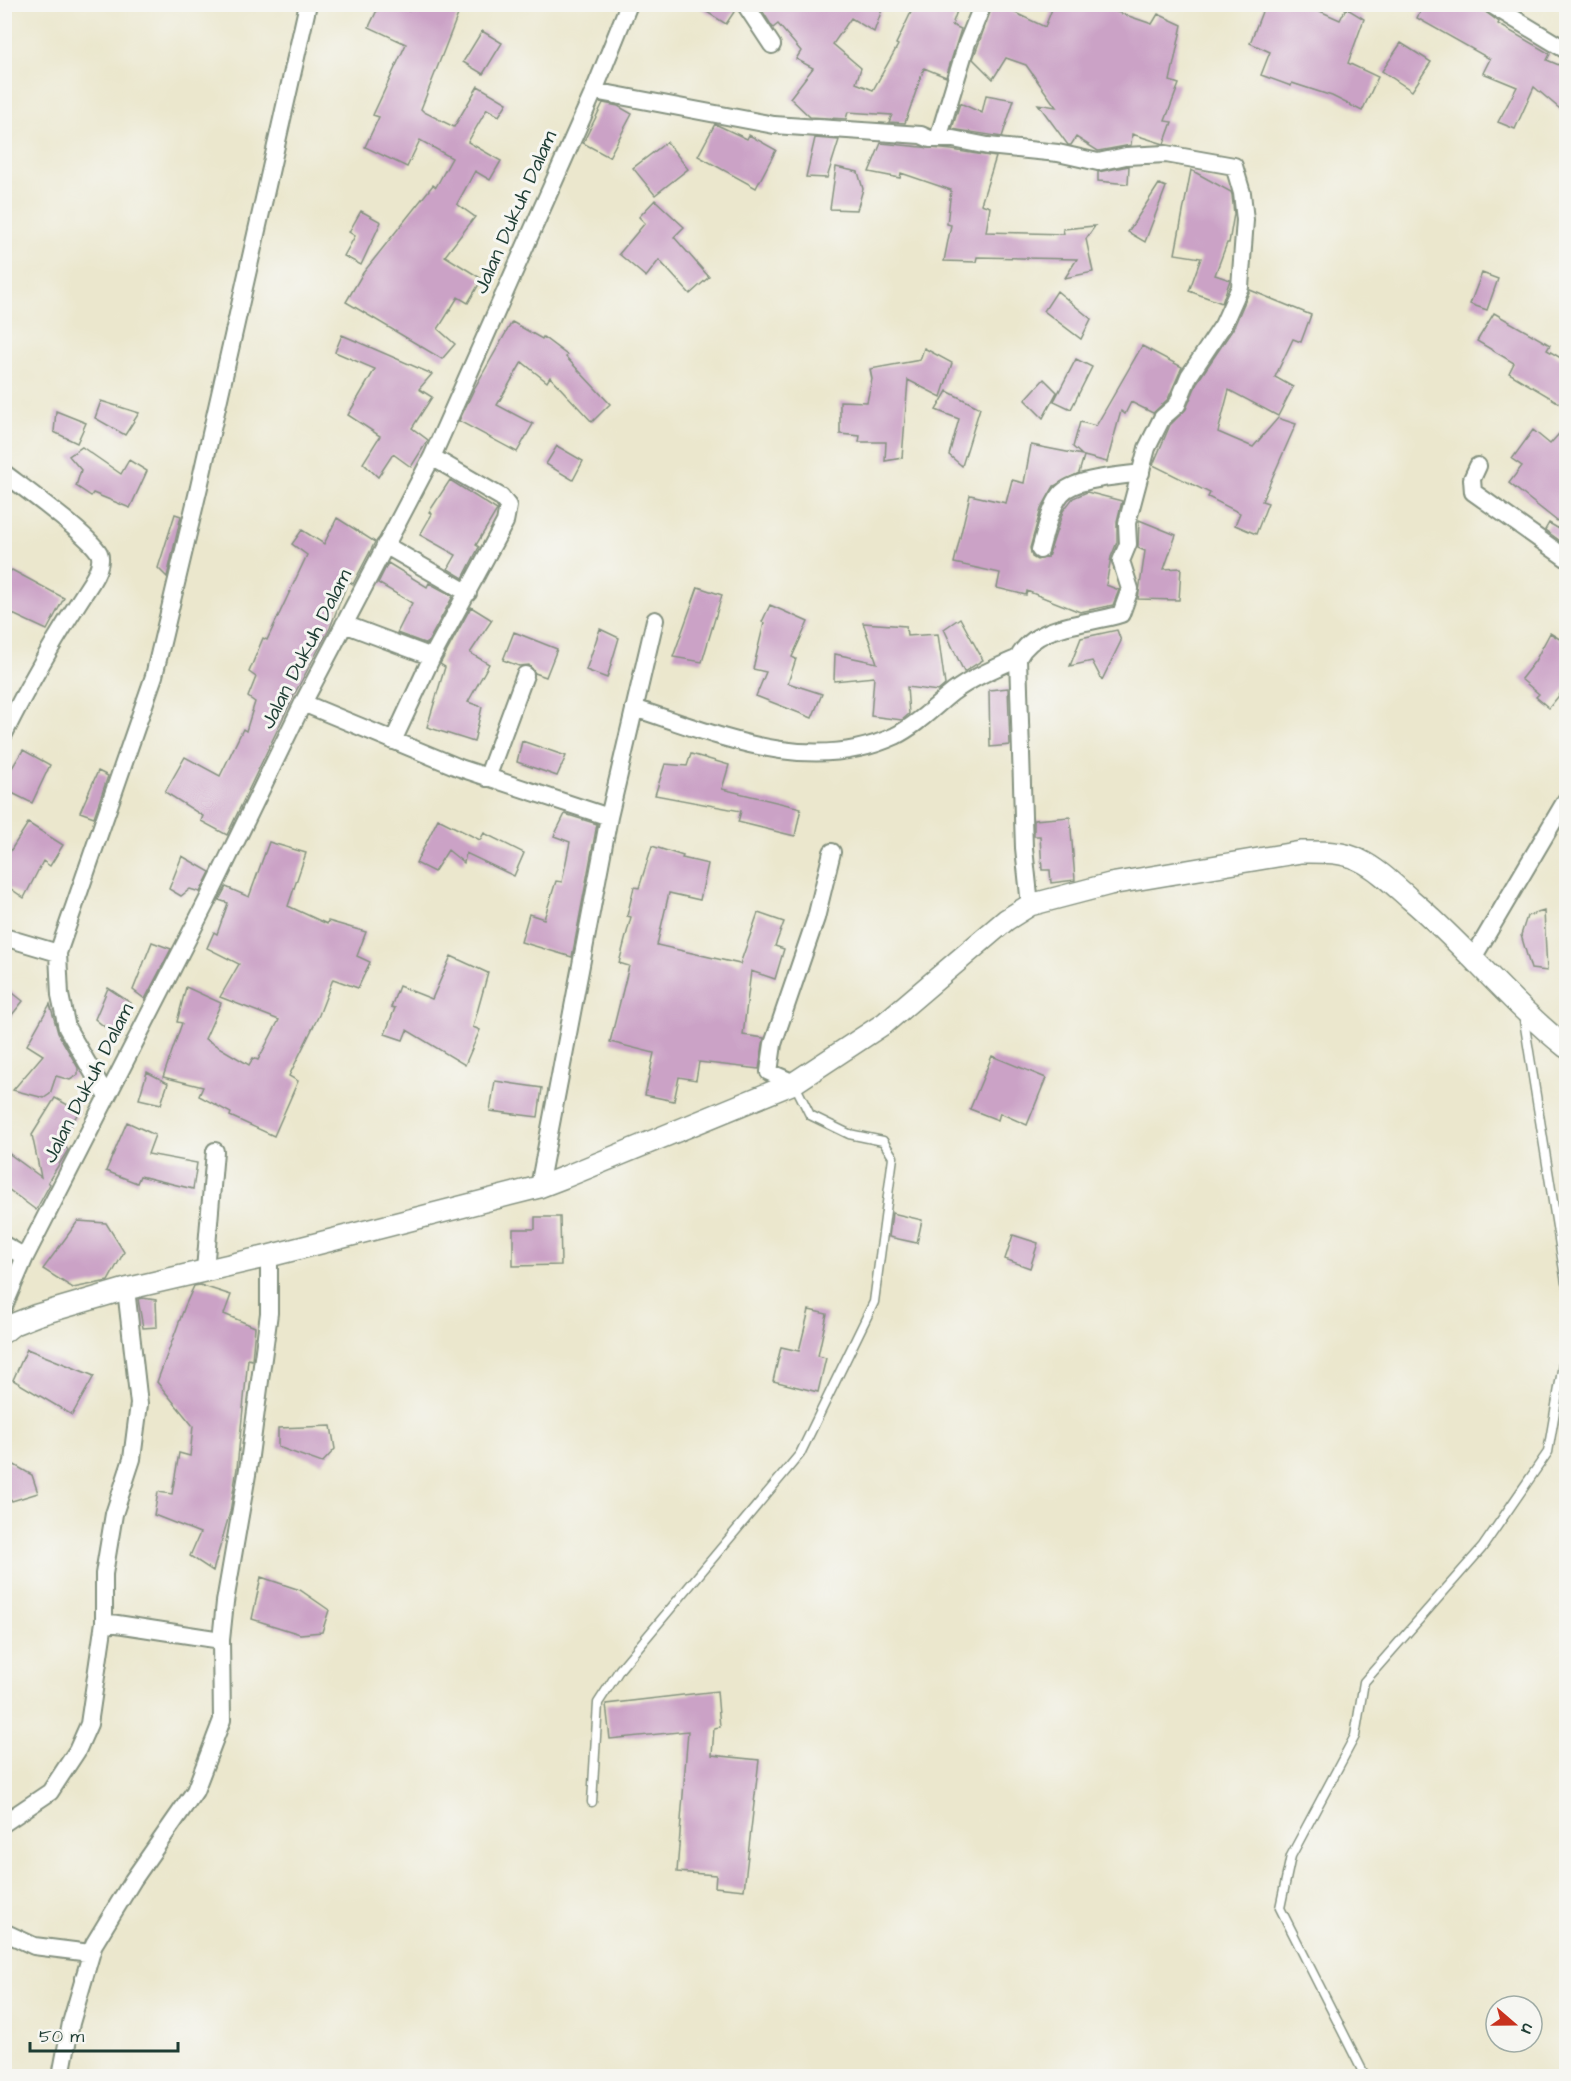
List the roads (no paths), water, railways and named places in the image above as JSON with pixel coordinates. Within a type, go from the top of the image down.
[{"type":"street","points":[[107,1097],[68,1028],[60,994],[58,953],[154,676],[207,453],[308,4]]},
{"type":"street","name":"Jalan Dukuh Dalam","points":[[4,1306],[25,1257],[303,703],[432,457],[594,91],[629,4]]},
{"type":"street","points":[[745,4],[772,45]]},
{"type":"street","points":[[938,139],[967,43],[983,4]]},
{"type":"street","points":[[1490,4],[1566,50]]},
{"type":"street","points":[[594,91],[774,125],[921,135],[1043,153],[1058,153],[1098,162],[1126,156],[1166,154],[1234,166],[1242,193],[1245,220],[1240,286],[1223,325],[1189,376],[1177,405],[1162,418],[1147,448],[1127,523],[1128,544],[1121,561],[1130,589],[1121,614],[1056,629],[1038,636],[1029,640],[1018,658],[1024,848],[1030,905]]},
{"type":"street","points":[[393,741],[432,657],[505,522],[508,506],[501,496],[432,457]]},
{"type":"street","points":[[1478,466],[1472,479],[1473,492],[1566,558]]},
{"type":"street","points":[[1040,550],[1057,501],[1067,489],[1096,480],[1142,473]]},
{"type":"street","points":[[4,474],[74,528],[98,553],[100,561],[95,577],[51,644],[4,734]]},
{"type":"street","points":[[385,545],[468,593]]},
{"type":"street","points":[[539,1187],[609,817],[656,620]]},
{"type":"street","points":[[344,624],[432,657]]},
{"type":"street","points":[[634,708],[747,744],[781,751],[822,754],[861,750],[897,735],[973,679],[1018,658]]},
{"type":"street","points":[[488,778],[525,675]]},
{"type":"street","points":[[303,703],[488,778],[609,817]]},
{"type":"street","points":[[1473,958],[1566,800]]},
{"type":"street","points":[[794,1083],[769,1072],[772,1044],[816,918],[832,852]]},
{"type":"street","points":[[4,1332],[14,1324],[37,1315],[126,1289],[269,1256],[539,1187],[794,1083],[885,1023],[1006,920],[1030,905],[1110,884],[1277,855],[1323,852],[1358,859],[1384,876],[1566,1047]]},
{"type":"street","points":[[4,937],[58,953]]},
{"type":"street","points":[[205,1270],[215,1151]]},
{"type":"street","points":[[4,1245],[25,1257]]},
{"type":"street","points":[[61,2076],[71,2023],[90,1953],[133,1880],[192,1797],[222,1720],[221,1640],[225,1602],[249,1463],[269,1313],[269,1256]]},
{"type":"street","points":[[4,1824],[50,1792],[77,1751],[89,1724],[104,1622],[104,1574],[114,1514],[132,1459],[140,1404],[126,1289]]},
{"type":"street","points":[[104,1622],[221,1640]]},
{"type":"street","points":[[4,1932],[34,1946],[90,1953]]},
{"type":"lane","points":[[1522,1008],[1566,1282]]},
{"type":"lane","points":[[592,1802],[598,1702],[620,1669],[800,1454],[874,1302],[893,1157],[883,1141],[849,1134],[810,1115],[794,1083]]},
{"type":"lane","points":[[1365,2076],[1280,1908],[1290,1856],[1355,1736],[1364,1682],[1482,1548],[1548,1452],[1566,1347]]}]
